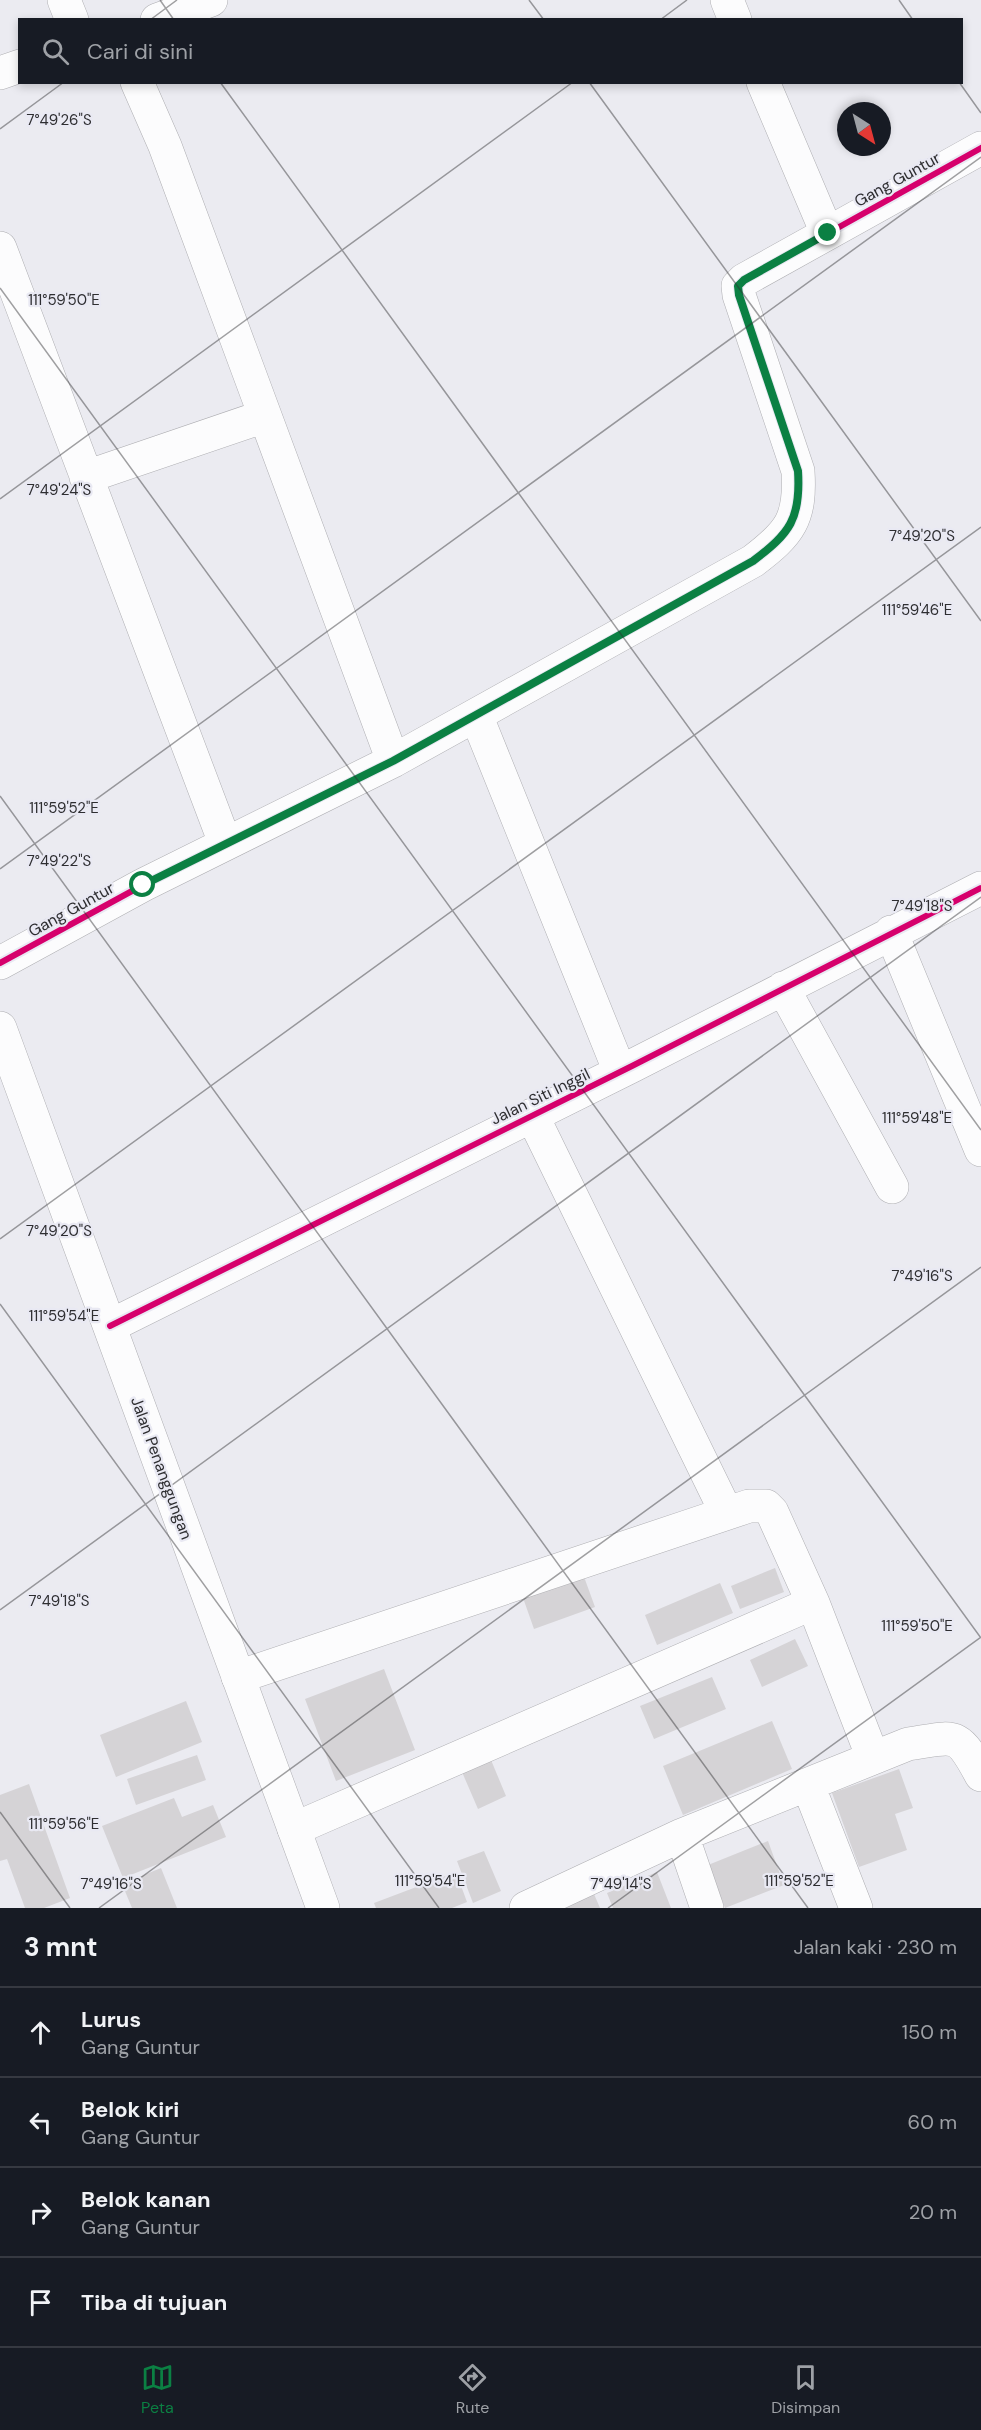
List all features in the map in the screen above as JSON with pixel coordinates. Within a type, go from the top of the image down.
[{"type":"street","points":[[64,0],[71,18]]},
{"type":"street","points":[[162,18],[211,0]]},
{"type":"street","points":[[727,0],[734,18]]},
{"type":"street","points":[[0,73],[18,67]]},
{"type":"street","points":[[138,84],[165,146],[393,761]]},
{"type":"street","points":[[764,84],[828,233]]},
{"type":"street","name":"Gang Guntur","points":[[0,963],[225,843],[393,761],[753,561],[778,542],[794,518],[800,495],[798,471],[739,295],[738,286],[744,280],[981,148]]},
{"type":"street","points":[[0,248],[225,843]]},
{"type":"street","points":[[86,477],[265,416]]},
{"type":"street","points":[[476,715],[620,1071]]},
{"type":"street","name":"Jalan Siti Inggil","points":[[110,1326],[981,888]]},
{"type":"street","points":[[891,932],[981,1150]]},
{"type":"street","points":[[783,988],[892,1187]]},
{"type":"street","name":"Jalan Penanggungan","points":[[0,1028],[323,1908]]},
{"type":"street","points":[[532,1115],[726,1512]]},
{"type":"street","points":[[238,1677],[652,1540],[726,1512],[749,1506],[766,1506],[772,1512],[813,1603],[873,1758]]},
{"type":"street","points":[[294,1829],[813,1603]]},
{"type":"street","points":[[526,1908],[682,1835],[908,1744],[946,1738],[959,1741],[966,1747],[981,1775]]},
{"type":"street","points":[[808,1785],[856,1908]]},
{"type":"street","points":[[682,1835],[708,1908]]},
{"type":"building","points":[[775,1568],[784,1592],[740,1609],[731,1586]]},
{"type":"building","points":[[583,1574],[595,1607],[534,1629],[522,1595]]},
{"type":"building","points":[[720,1583],[733,1613],[657,1645],[645,1615]]},
{"type":"building","points":[[795,1639],[808,1666],[762,1687],[750,1660]]},
{"type":"building","points":[[384,1669],[415,1750],[336,1781],[305,1699]]},
{"type":"building","points":[[712,1677],[726,1709],[654,1739],[640,1706]]},
{"type":"building","points":[[186,1701],[202,1742],[116,1777],[100,1735]]},
{"type":"building","points":[[772,1721],[792,1769],[683,1815],[663,1766]]},
{"type":"building","points":[[197,1755],[206,1780],[136,1805],[127,1779]]},
{"type":"building","points":[[491,1760],[506,1796],[478,1809],[462,1772]]},
{"type":"building","points":[[899,1769],[913,1808],[895,1814],[907,1850],[859,1867],[832,1793]]},
{"type":"building","points":[[29,1784],[70,1898],[44,1908],[25,1908],[7,1859],[0,1861],[0,1795]]},
{"type":"building","points":[[174,1798],[182,1817],[213,1805],[226,1837],[123,1878],[102,1826]]},
{"type":"building","points":[[768,1841],[784,1885],[725,1908],[708,1865]]},
{"type":"building","points":[[484,1851],[501,1891],[473,1903],[457,1861]]},
{"type":"building","points":[[161,1868],[177,1908],[132,1908],[122,1884]]},
{"type":"building","points":[[456,1872],[467,1902],[452,1908],[376,1908],[374,1903]]},
{"type":"building","points":[[657,1872],[671,1908],[613,1908],[607,1893]]},
{"type":"building","points":[[594,1894],[600,1908],[563,1908]]},
{"type":"cycle path","points":[[0,963],[143,885],[393,761],[753,561],[766,551],[784,533],[795,513],[798,471],[739,295],[738,286],[744,280],[981,148]]},
{"type":"cycle path","points":[[110,1326],[632,1066],[981,888]]},
{"type":"route","points":[[143,885],[393,761],[753,561],[778,542],[794,518],[800,495],[798,471],[739,295],[738,286],[744,280],[828,233]]}]
